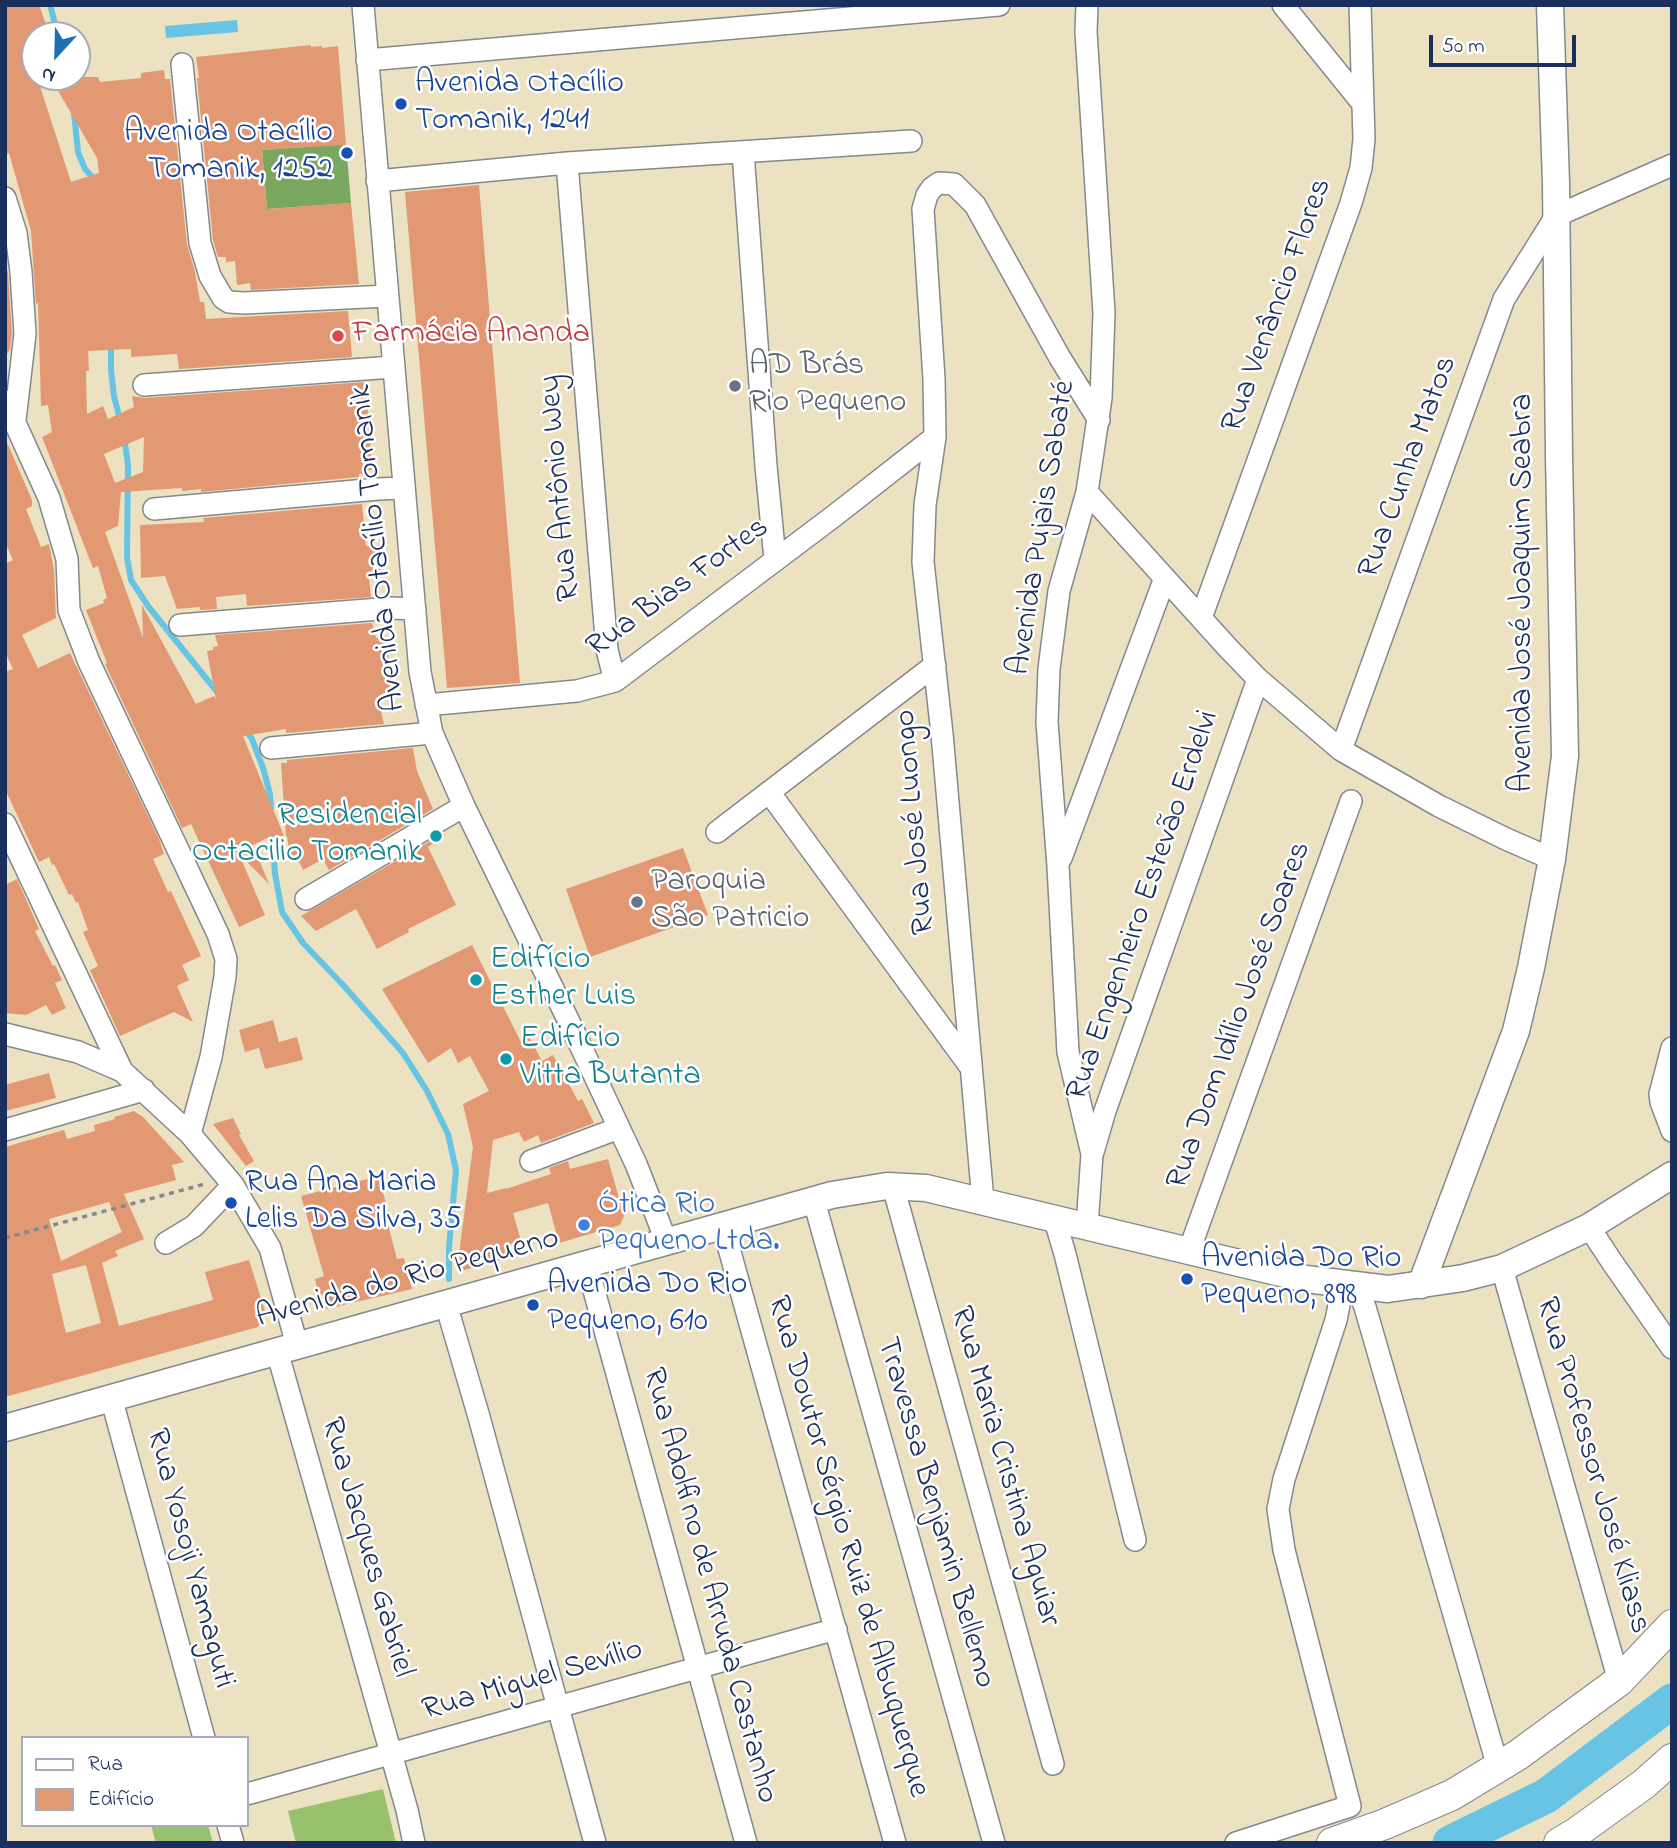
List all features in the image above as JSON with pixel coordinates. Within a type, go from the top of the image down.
[{"type":"highway","points":[[1332,1843],[1452,1795],[1518,1755],[1619,1681],[1670,1624]]},
{"type":"highway","points":[[1559,1843],[1644,1784],[1672,1759]]},
{"type":"main road","name":"Avenida José Joaquim Seabra","points":[[1421,1285],[1516,1031],[1552,859],[1565,756],[1550,5]]},
{"type":"main road","name":"Avenida do Rio Pequeno","points":[[5,1428],[814,1201],[892,1186],[926,1188],[1306,1279],[1388,1289],[1463,1278],[1502,1268],[1589,1227],[1672,1175]]},
{"type":"street","name":"Avenida Otacílio Tomanik","points":[[363,5],[420,672],[432,733],[464,806],[636,1164],[667,1243]]},
{"type":"street","points":[[367,60],[999,5]]},
{"type":"street","name":"Avenida Pujais Sabaté","points":[[1087,5],[1086,32],[1104,313],[1099,420],[1087,492],[1059,591],[1049,669],[1048,722],[1068,1052],[1092,1154],[1087,1226]]},
{"type":"street","points":[[1283,5],[1363,104]]},
{"type":"street","name":"Rua Venâncio Flores","points":[[1201,618],[1351,203],[1361,168],[1363,104],[1360,5]]},
{"type":"street","points":[[182,64],[200,243],[210,276],[223,298],[229,302],[244,303],[387,296]]},
{"type":"street","points":[[377,181],[567,163],[911,141]]},
{"type":"street","points":[[743,152],[775,559]]},
{"type":"street","name":"Rua Antônio Wey","points":[[567,163],[607,650],[615,681]]},
{"type":"street","points":[[1556,216],[1672,165]]},
{"type":"street","name":"Rua José Luongo","points":[[983,1201],[935,665],[923,562],[925,505],[935,437],[923,209],[927,195],[939,183],[954,184],[975,205],[1060,358],[1099,420]]},
{"type":"street","points":[[5,198],[16,233],[25,334],[15,420]]},
{"type":"street","name":"Rua Cunha Matos","points":[[1341,750],[1504,299],[1556,216]]},
{"type":"street","points":[[144,385],[393,367]]},
{"type":"street","points":[[5,401],[49,498],[67,559],[69,610],[89,662],[218,934],[226,959],[211,1057],[190,1134]]},
{"type":"street","name":"Rua Bias Fortes","points":[[426,705],[577,691],[615,681],[935,437]]},
{"type":"street","points":[[154,509],[404,488]]},
{"type":"street","points":[[1087,492],[1258,679],[1341,750],[1439,806],[1552,859]]},
{"type":"street","points":[[1058,866],[1165,578]]},
{"type":"street","points":[[180,625],[392,608],[415,609]]},
{"type":"street","points":[[717,832],[935,665]]},
{"type":"street","name":"Rua Engenheiro Estevão Erdelvi","points":[[1092,1154],[1258,679]]},
{"type":"street","points":[[271,748],[432,733]]},
{"type":"street","points":[[769,792],[971,1067]]},
{"type":"street","name":"Rua Dom Idílio José Soares","points":[[1189,1251],[1351,801]]},
{"type":"street","points":[[306,899],[464,806]]},
{"type":"street","points":[[5,824],[122,1071]]},
{"type":"street","points":[[5,1034],[78,1052],[122,1071]]},
{"type":"street","points":[[1672,1048],[1660,1094],[1672,1131]]},
{"type":"street","name":"Rua Jacques Gabriel","points":[[122,1071],[190,1134],[230,1181],[270,1248],[287,1348],[414,1843]]},
{"type":"street","points":[[5,1130],[144,1090]]},
{"type":"street","points":[[531,1161],[619,1128]]},
{"type":"street","points":[[166,1243],[194,1226],[230,1181]]},
{"type":"street","name":"Rua Maria Cristina Aguiar","points":[[892,1186],[1053,1764]]},
{"type":"street","name":"Travessa Benjamin Bellemo","points":[[814,1201],[994,1843]]},
{"type":"street","points":[[1054,1217],[1135,1540]]},
{"type":"street","name":"Rua Doutor Sérgio Ruiz de Albuquerque","points":[[723,1227],[895,1843]]},
{"type":"street","points":[[1589,1227],[1672,1348]]},
{"type":"street","name":"Rua Adolfino de Arruda Castanho","points":[[587,1265],[746,1843]]},
{"type":"street","name":"Rua Professor José Kliass","points":[[1502,1268],[1619,1681]]},
{"type":"street","points":[[1350,1285],[1365,1307],[1498,1767]]},
{"type":"street","points":[[1236,1843],[1350,1806],[1284,1550],[1278,1508],[1284,1479],[1350,1285]]},
{"type":"street","points":[[446,1304],[595,1843]]},
{"type":"street","name":"Rua Yosoji Yamaguti","points":[[111,1398],[203,1736]]},
{"type":"street","name":"Rua Miguel Sevílio","points":[[248,1794],[836,1629]]},
{"type":"path","points":[[5,1238],[230,1181]]},
{"type":"green space","points":[[346,144],[351,203],[267,209],[262,150]]},
{"type":"green space","points":[[383,1789],[396,1843],[296,1843],[288,1811]]},
{"type":"green space","points":[[152,1827],[209,1827],[213,1843],[156,1843]]},
{"type":"water","points":[[237,20],[238,32],[166,38],[165,26]]},
{"type":"building","points":[[5,5],[39,5],[45,21],[21,21],[21,91],[42,91],[71,182],[99,173],[97,158],[58,91],[91,91],[91,77],[98,77],[100,82],[141,78],[141,73],[164,70],[165,79],[170,79],[187,245],[200,302],[204,302],[206,319],[348,311],[352,357],[179,369],[177,354],[131,357],[131,349],[88,351],[87,414],[103,406],[108,419],[134,407],[132,396],[145,398],[364,382],[366,384],[372,470],[362,471],[359,477],[201,492],[201,489],[182,491],[182,488],[121,492],[118,526],[105,532],[143,638],[142,605],[196,704],[214,696],[216,699],[207,651],[218,646],[215,635],[372,623],[376,638],[386,636],[396,693],[378,698],[384,724],[286,733],[286,729],[243,736],[284,836],[271,836],[253,845],[269,884],[239,854],[265,915],[239,927],[191,824],[182,828],[105,664],[107,663],[86,610],[104,603],[103,600],[107,598],[98,566],[93,568],[42,437],[52,432],[48,405],[41,406],[38,302],[36,305],[31,231],[9,153],[5,155]],"holes":[[[144,437],[143,472],[115,483],[104,454]]]},
{"type":"building","points":[[311,45],[322,48],[338,46],[346,145],[262,150],[267,209],[351,203],[359,284],[251,290],[250,283],[237,285],[235,261],[226,262],[226,257],[218,257],[213,240],[196,57]]},
{"type":"building","points":[[479,185],[520,683],[447,688],[405,192]]},
{"type":"building","points":[[5,260],[12,334],[10,349],[5,357]]},
{"type":"building","points":[[5,438],[32,500],[32,506],[26,509],[41,547],[49,544],[54,570],[56,618],[22,635],[38,668],[70,653],[159,839],[164,854],[153,859],[201,956],[182,965],[189,980],[177,986],[193,1022],[174,1012],[120,1036],[90,970],[98,966],[83,932],[88,930],[78,902],[76,903],[72,894],[69,895],[49,857],[39,862],[5,789],[5,672],[13,669],[5,652],[5,564],[13,560],[5,542]]},
{"type":"building","points":[[362,504],[366,546],[379,545],[381,577],[369,578],[371,597],[247,606],[246,594],[216,597],[217,609],[177,609],[165,576],[141,578],[140,525],[204,522],[203,518]]},
{"type":"building","points":[[413,748],[417,771],[433,809],[329,870],[323,859],[303,870],[296,855],[290,858],[281,763],[287,763],[287,760]]},
{"type":"building","points":[[444,833],[445,835],[428,847],[456,905],[408,929],[409,932],[377,949],[356,909],[316,931],[301,916]]},
{"type":"building","name":"Paroquia São Patricio","points":[[683,848],[708,915],[590,957],[566,889]]},
{"type":"building","points":[[17,879],[39,929],[35,931],[62,980],[55,983],[66,1008],[52,1015],[46,1005],[26,1015],[5,1013],[5,885]]},
{"type":"building","points":[[472,945],[520,1040],[528,1035],[542,1061],[553,1055],[578,1101],[582,1099],[594,1123],[541,1143],[538,1135],[524,1142],[519,1132],[493,1140],[487,1193],[551,1174],[549,1168],[568,1161],[570,1169],[608,1159],[624,1216],[620,1225],[559,1243],[548,1203],[513,1213],[521,1241],[504,1246],[508,1258],[461,1271],[459,1254],[473,1147],[463,1104],[489,1091],[470,1056],[458,1063],[451,1048],[428,1063],[382,989]]},
{"type":"building","points":[[273,1020],[279,1042],[297,1037],[303,1060],[265,1069],[259,1048],[245,1052],[239,1030]]},
{"type":"building","points":[[49,1073],[56,1098],[5,1111],[5,1085]]},
{"type":"building","points":[[134,1111],[143,1117],[184,1162],[172,1165],[176,1180],[124,1194],[144,1239],[115,1251],[118,1256],[102,1263],[119,1326],[213,1300],[205,1272],[249,1260],[266,1314],[258,1327],[5,1397],[5,1147],[64,1130],[67,1139],[95,1131],[94,1125],[115,1119],[114,1117]],"holes":[[[109,1202],[122,1232],[61,1261],[49,1219]],[[86,1265],[101,1323],[66,1333],[52,1274]]]},
{"type":"building","points":[[233,1118],[254,1161],[246,1166],[213,1124]]},
{"type":"building","points":[[379,1176],[397,1259],[404,1258],[412,1289],[322,1310],[315,1279],[324,1276],[301,1196]]},
{"type":"waterway","points":[[50,5],[54,21]]},
{"type":"waterway","points":[[74,113],[78,152],[85,169],[96,181]]},
{"type":"waterway","points":[[111,344],[114,396],[120,420]]},
{"type":"waterway","points":[[124,437],[128,464],[127,557],[131,580],[148,606],[218,693]]},
{"type":"waterway","points":[[246,730],[263,768],[271,808]]},
{"type":"waterway","points":[[272,830],[275,874],[282,912],[303,943],[403,1053],[427,1091],[448,1134],[456,1170],[449,1279]]},
{"type":"waterway","points":[[1450,1843],[1546,1796],[1672,1701]]},
{"type":"place","name":"Avenida Otacílio Tomanik, 1241","points":[[401,104]]},
{"type":"place","name":"Avenida Otacílio Tomanik, 1252","points":[[347,153]]},
{"type":"place","name":"Farmácia Ananda","points":[[338,336]]},
{"type":"place","name":"AD Brás Rio Pequeno","points":[[735,386]]},
{"type":"place","name":"Residencial Octacilio Tomanik","points":[[436,836]]},
{"type":"place","name":"Paroquia São Patricio","points":[[637,902]]},
{"type":"place","name":"Edifício Esther Luis","points":[[476,980]]},
{"type":"place","name":"Edifício Vitta Butanta","points":[[506,1059]]},
{"type":"place","name":"Rua Ana Maria Lelis Da Silva, 35","points":[[231,1203]]},
{"type":"place","name":"Ótica Rio Pequeno Ltda.","points":[[584,1225]]},
{"type":"place","name":"Avenida Do Rio Pequeno, 898","points":[[1187,1279]]},
{"type":"place","name":"Avenida Do Rio Pequeno, 610","points":[[533,1305]]}]
